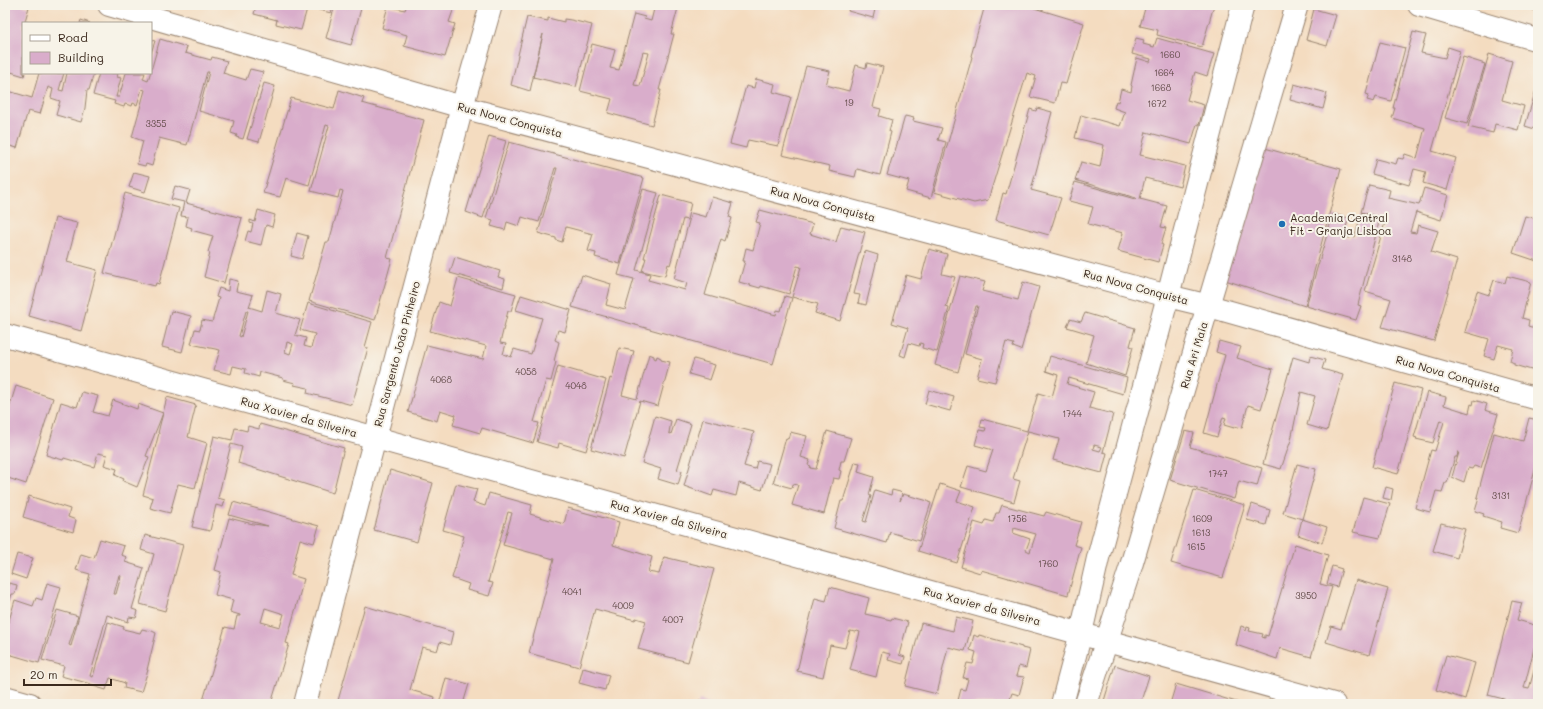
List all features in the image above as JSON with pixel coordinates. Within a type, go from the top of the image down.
[{"type":"street","name":"Rua Nova Conquista","points":[[109,5],[462,107],[1209,306],[1538,399]]},
{"type":"street","name":"Rua Sargento João Pinheiro","points":[[305,704],[462,107],[491,5]]},
{"type":"street","points":[[1062,704],[1098,558],[1168,296],[1243,5]]},
{"type":"street","name":"Rua Ari Maia","points":[[1086,704],[1131,566],[1297,5]]},
{"type":"street","points":[[1419,5],[1538,40]]},
{"type":"street","name":"Rua Xavier da Silveira","points":[[5,335],[1334,704]]},
{"type":"street","points":[[5,697],[30,704]]},
{"type":"building","points":[[5,5],[21,5],[29,7],[25,21],[28,22],[22,22],[22,74],[25,74],[24,76],[11,72],[5,87]]},
{"type":"building","points":[[256,5],[308,5],[301,30],[276,24],[277,20],[254,14]]},
{"type":"building","points":[[308,5],[333,5],[331,13],[308,7]]},
{"type":"building","points":[[335,5],[362,5],[351,45],[326,38]]},
{"type":"building","points":[[407,5],[455,5],[449,22],[455,24],[445,57],[404,46],[407,35],[382,28],[388,6],[405,10]]},
{"type":"building","points":[[655,5],[676,5],[675,7],[678,8],[671,34],[674,34],[659,90],[661,90],[652,125],[608,113],[612,99],[580,91],[592,44],[615,50],[610,68],[619,70],[634,14],[645,17],[644,19],[651,21]],"holes":[[[643,52],[649,53],[640,86],[634,85]]]},
{"type":"building","points":[[850,5],[876,5],[873,18],[848,11]]},
{"type":"building","points":[[985,5],[1035,5],[1034,8],[1084,23],[1066,84],[1060,83],[1055,103],[1030,97],[1036,76],[1027,73],[988,200],[974,203],[934,192]]},
{"type":"building","points":[[1146,5],[1214,5],[1202,47],[1157,35],[1158,30],[1140,26]]},
{"type":"building","points":[[1538,5],[1538,11],[1517,6]]},
{"type":"building","points":[[1314,9],[1336,15],[1327,46],[1306,40]]},
{"type":"building","points":[[527,17],[548,21],[548,18],[564,22],[564,19],[592,25],[576,87],[533,77],[530,91],[511,85]]},
{"type":"building","points":[[1413,32],[1426,35],[1421,53],[1445,58],[1448,47],[1460,51],[1432,151],[1456,158],[1447,190],[1423,183],[1426,172],[1414,169],[1409,185],[1372,174],[1376,159],[1396,164],[1398,158],[1403,159],[1405,154],[1417,158],[1425,128],[1392,118],[1395,108],[1393,108]]},
{"type":"building","points":[[1136,38],[1144,40],[1143,44],[1154,47],[1157,38],[1214,54],[1207,76],[1195,72],[1187,100],[1204,105],[1199,125],[1197,124],[1191,144],[1146,132],[1140,155],[1185,166],[1180,187],[1145,178],[1140,199],[1167,206],[1161,227],[1166,228],[1161,244],[1163,245],[1158,262],[1118,251],[1123,233],[1088,224],[1093,207],[1069,201],[1075,182],[1135,199],[1136,198],[1075,180],[1081,162],[1100,167],[1104,145],[1075,138],[1081,115],[1120,126],[1125,112],[1114,108],[1116,101],[1118,102],[1121,89],[1131,92],[1131,85],[1137,58],[1150,62],[1151,59],[1132,54]]},
{"type":"building","points":[[160,39],[187,47],[185,53],[211,60],[212,57],[227,61],[223,73],[246,80],[250,69],[263,72],[243,139],[236,137],[237,135],[231,133],[234,121],[199,111],[209,72],[207,72],[187,145],[159,138],[152,166],[137,164],[143,141],[132,137],[145,90],[142,89],[137,105],[133,103],[132,106],[125,104],[124,107],[114,104],[115,101],[93,95],[99,74],[118,74],[117,77],[121,78],[116,97],[119,97],[126,74],[145,74],[143,79],[148,81],[150,74],[152,74],[152,67]]},
{"type":"building","points":[[152,40],[155,41],[152,50]]},
{"type":"building","points":[[1380,42],[1405,48],[1391,101],[1376,97],[1374,102],[1367,100],[1369,95],[1366,94]]},
{"type":"building","points":[[1489,54],[1512,61],[1502,100],[1524,106],[1518,130],[1495,124],[1493,133],[1468,127]]},
{"type":"building","points":[[1463,57],[1485,64],[1467,124],[1445,118]]},
{"type":"building","points":[[867,63],[883,67],[873,107],[881,109],[879,116],[892,120],[889,131],[891,132],[880,175],[857,169],[855,177],[829,171],[830,166],[782,155],[806,66],[830,71],[826,85],[849,91],[856,65],[866,68]]},
{"type":"building","points":[[39,74],[64,74],[59,90],[63,91],[67,74],[94,74],[89,90],[87,90],[85,108],[81,122],[56,115],[60,101],[51,98],[53,89],[48,87],[40,114],[28,111],[17,148],[7,145],[7,147],[5,146],[5,90],[32,98]]},
{"type":"building","points":[[756,79],[775,84],[773,92],[791,97],[778,146],[748,140],[746,148],[730,144],[746,86],[754,88]]},
{"type":"building","points":[[264,83],[275,86],[259,142],[247,139]]},
{"type":"building","points":[[1538,83],[1538,130],[1525,126]]},
{"type":"building","points":[[1294,84],[1327,93],[1323,109],[1290,100]]},
{"type":"building","points":[[339,90],[364,98],[362,103],[424,120],[387,258],[392,259],[375,320],[309,301],[326,242],[329,242],[343,191],[340,190],[338,198],[311,191],[329,126],[326,125],[309,185],[286,178],[280,197],[263,193],[291,98],[334,109]]},
{"type":"building","points":[[1037,108],[1052,112],[1031,190],[1061,198],[1049,235],[996,220],[1003,193],[1006,194],[1030,109],[1036,111]]},
{"type":"building","points":[[905,116],[914,118],[913,121],[942,128],[938,140],[946,142],[931,198],[906,191],[909,181],[887,175]]},
{"type":"building","points":[[489,136],[506,141],[483,218],[466,212]]},
{"type":"building","points":[[509,142],[644,178],[620,264],[595,257],[596,253],[588,251],[593,234],[566,227],[562,242],[556,240],[556,238],[538,233],[557,168],[555,168],[539,222],[522,217],[519,226],[507,222],[505,230],[491,226],[493,220],[486,218]]},
{"type":"building","name":"Academia Central Fit - Granja Lisboa","points":[[1261,147],[1341,169],[1305,306],[1222,279]]},
{"type":"building","points":[[134,172],[150,176],[145,192],[129,187]]},
{"type":"building","points":[[1369,185],[1390,190],[1388,198],[1419,205],[1424,188],[1448,195],[1441,220],[1416,212],[1410,232],[1416,233],[1418,225],[1438,231],[1431,252],[1457,260],[1434,341],[1382,327],[1391,299],[1365,291],[1386,219],[1361,212]]},
{"type":"building","points":[[175,186],[190,190],[186,203],[242,218],[224,283],[204,277],[210,253],[208,252],[213,236],[191,230],[192,228],[186,226],[188,217],[181,216],[184,202],[171,199]]},
{"type":"building","points":[[643,189],[658,193],[636,270],[650,274],[648,280],[685,290],[687,283],[674,279],[691,213],[706,217],[712,197],[733,203],[729,217],[732,218],[725,241],[721,239],[705,295],[776,315],[777,310],[781,311],[785,296],[792,298],[773,364],[572,307],[582,275],[611,284],[606,305],[625,310],[634,279],[618,275]]},
{"type":"building","points":[[125,193],[179,208],[159,284],[156,283],[155,286],[104,273]]},
{"type":"building","points":[[661,195],[691,203],[687,220],[683,219],[670,265],[668,264],[665,276],[642,271],[646,258],[644,258]]},
{"type":"building","points":[[258,210],[275,215],[272,227],[266,225],[261,245],[245,241],[248,231],[251,232],[253,224],[250,223],[250,220],[255,222]]},
{"type":"building","points":[[760,210],[813,224],[810,234],[836,242],[841,226],[865,232],[840,321],[815,313],[818,304],[792,297],[801,267],[797,266],[789,294],[761,286],[760,288],[739,282],[745,261],[743,261],[746,248],[753,250],[760,223],[756,222]]},
{"type":"building","points":[[1361,213],[1380,218],[1358,305],[1361,306],[1356,320],[1306,306],[1333,214],[1349,218],[1343,236],[1350,238],[1351,235],[1355,237]]},
{"type":"building","points":[[1525,216],[1538,219],[1537,261],[1513,253]]},
{"type":"building","points":[[55,218],[77,223],[67,262],[97,270],[81,331],[29,316]]},
{"type":"building","points":[[297,233],[308,236],[302,259],[291,256]]},
{"type":"building","points":[[929,249],[947,254],[942,274],[955,277],[946,307],[949,308],[937,352],[922,348],[923,344],[920,343],[919,346],[909,343],[905,357],[900,355],[908,328],[892,323],[906,275],[921,279]]},
{"type":"building","points":[[865,251],[878,255],[866,305],[858,303],[860,295],[854,294]]},
{"type":"building","points":[[455,257],[500,271],[498,277],[505,279],[503,288],[450,273]]},
{"type":"building","points":[[960,276],[985,282],[982,291],[1018,300],[1023,282],[1039,287],[1021,350],[1013,347],[1014,344],[1006,342],[995,382],[977,378],[982,359],[965,354],[978,306],[976,306],[958,372],[935,365]]},
{"type":"building","points":[[1507,276],[1531,282],[1522,318],[1529,320],[1528,326],[1538,329],[1538,370],[1536,369],[1535,371],[1514,365],[1514,363],[1510,361],[1513,349],[1498,345],[1494,359],[1484,356],[1489,339],[1465,332],[1477,291],[1489,295],[1494,280],[1505,283]]},
{"type":"building","points":[[458,278],[516,294],[511,311],[508,311],[500,343],[506,344],[503,354],[511,357],[514,349],[531,354],[542,318],[516,310],[521,295],[571,310],[565,332],[558,330],[555,340],[559,342],[554,361],[556,362],[551,381],[546,380],[534,422],[539,423],[533,443],[482,428],[480,433],[453,425],[456,415],[440,410],[437,421],[408,412],[427,345],[483,359],[486,346],[430,331],[439,302],[450,306]]},
{"type":"building","points":[[229,279],[238,281],[236,291],[253,295],[249,307],[262,311],[267,290],[281,294],[276,313],[300,320],[295,335],[306,338],[304,346],[311,348],[315,334],[300,330],[308,303],[372,322],[365,347],[368,348],[352,405],[307,393],[308,388],[294,385],[295,383],[283,380],[283,378],[260,372],[259,377],[245,373],[246,369],[233,366],[231,374],[214,370],[220,350],[191,344],[195,329],[200,330],[202,320],[212,322],[219,298],[216,297],[219,288],[228,291]],"holes":[[[246,311],[248,311],[241,337],[239,336]],[[287,342],[293,344],[290,354],[285,352]]]},
{"type":"building","points":[[171,311],[191,316],[182,352],[162,347]]},
{"type":"building","points":[[1085,313],[1135,328],[1130,346],[1133,347],[1125,376],[1086,363],[1094,335],[1067,327],[1070,319],[1081,322]]},
{"type":"building","points":[[1219,341],[1241,347],[1237,358],[1273,369],[1261,409],[1248,405],[1242,428],[1234,426],[1234,428],[1224,425],[1226,418],[1223,417],[1217,437],[1204,433],[1225,355],[1216,352]]},
{"type":"building","points":[[619,348],[634,351],[622,395],[637,399],[649,354],[654,356],[656,359],[657,356],[661,358],[661,360],[670,362],[658,406],[640,401],[624,458],[591,449],[610,378],[612,379]]},
{"type":"building","points":[[1050,356],[1127,378],[1123,394],[1069,378],[1067,384],[1094,392],[1089,408],[1113,414],[1103,452],[1107,453],[1102,473],[1053,460],[1059,439],[1028,431],[1013,479],[1020,481],[1014,502],[961,487],[968,466],[986,471],[993,450],[975,445],[979,430],[985,431],[986,428],[980,427],[982,419],[1027,431],[1038,393],[1052,397],[1058,375],[1046,371]],"holes":[[[1094,445],[1102,447],[1100,451],[1093,449]]]},
{"type":"building","points":[[1310,356],[1325,360],[1322,369],[1343,375],[1327,431],[1307,425],[1315,396],[1301,392],[1291,440],[1281,469],[1263,464],[1293,357],[1309,362]]},
{"type":"building","points":[[694,359],[715,365],[710,380],[689,374]]},
{"type":"building","points":[[558,366],[606,380],[586,451],[559,443],[558,448],[537,442]]},
{"type":"building","points":[[1395,383],[1421,390],[1398,474],[1372,467]]},
{"type":"building","points":[[16,386],[53,398],[26,484],[5,477],[5,421]]},
{"type":"building","points":[[929,390],[954,397],[950,411],[925,404]]},
{"type":"building","points":[[82,392],[98,396],[93,412],[108,416],[113,400],[137,409],[138,404],[163,413],[146,456],[149,457],[137,487],[123,481],[124,479],[115,475],[117,469],[104,465],[107,455],[98,453],[94,467],[64,458],[63,460],[46,455],[61,402],[77,407]]},
{"type":"building","points":[[1427,392],[1446,397],[1444,405],[1469,413],[1471,404],[1473,405],[1474,400],[1487,404],[1485,410],[1498,414],[1481,468],[1474,466],[1472,469],[1468,468],[1464,482],[1452,477],[1458,452],[1447,483],[1445,483],[1442,492],[1436,491],[1430,512],[1415,508],[1431,450],[1435,451],[1444,422],[1440,420],[1433,443],[1416,439],[1417,438],[1414,437]]},
{"type":"building","points":[[167,397],[196,405],[188,437],[207,443],[195,488],[178,484],[170,513],[150,508],[153,498],[143,495]]},
{"type":"building","points":[[655,416],[671,421],[669,433],[671,434],[676,419],[691,424],[677,470],[682,471],[678,485],[658,479],[661,469],[642,463]]},
{"type":"building","points":[[1529,418],[1538,420],[1538,459],[1518,533],[1500,528],[1502,522],[1483,516],[1484,514],[1475,511],[1479,498],[1477,497],[1494,433],[1523,441]]},
{"type":"building","points":[[703,419],[754,432],[744,466],[755,469],[757,461],[770,464],[762,490],[739,483],[736,496],[714,490],[712,496],[684,486]]},
{"type":"building","points":[[260,424],[344,448],[333,493],[238,463],[242,447],[231,444],[218,498],[225,500],[223,507],[216,505],[210,531],[192,527],[214,436],[232,440],[235,428],[247,431],[248,426],[259,429]]},
{"type":"building","points":[[827,431],[851,438],[844,461],[841,461],[839,479],[833,478],[824,514],[792,505],[798,485],[793,484],[792,488],[773,483],[786,438],[788,439],[790,432],[807,436],[801,457],[810,460],[808,465],[811,466],[810,468],[816,469]]},
{"type":"building","points":[[1185,431],[1194,433],[1190,447],[1262,468],[1257,486],[1239,481],[1234,499],[1170,480]]},
{"type":"building","points":[[855,462],[860,463],[858,472],[874,477],[869,495],[871,496],[863,521],[866,522],[875,490],[891,495],[892,490],[900,492],[902,494],[900,501],[903,494],[931,503],[919,541],[890,532],[887,543],[834,528],[841,501],[843,501]]},
{"type":"building","points":[[1297,464],[1316,469],[1302,519],[1283,513]]},
{"type":"building","points":[[390,470],[433,483],[417,542],[374,530]]},
{"type":"building","points":[[456,484],[477,489],[473,502],[485,506],[489,493],[532,505],[530,514],[564,524],[568,508],[619,522],[613,545],[652,557],[648,572],[659,574],[664,557],[714,569],[688,662],[638,649],[646,621],[636,618],[635,620],[595,609],[579,667],[529,653],[554,559],[503,545],[512,513],[508,512],[488,582],[493,583],[489,596],[467,590],[469,584],[452,578],[464,536],[443,530]]},
{"type":"building","points":[[940,484],[961,491],[957,501],[975,507],[957,563],[918,551]]},
{"type":"building","points":[[1386,487],[1393,489],[1391,500],[1383,498]]},
{"type":"building","points":[[1194,490],[1245,505],[1223,578],[1171,563]]},
{"type":"building","points":[[29,496],[70,509],[68,517],[76,520],[73,532],[23,517]]},
{"type":"building","points":[[1363,497],[1390,504],[1380,538],[1353,532]]},
{"type":"building","points":[[233,502],[319,526],[314,543],[300,539],[291,575],[304,579],[286,643],[289,644],[271,704],[202,704],[225,627],[234,629],[237,616],[240,616],[230,612],[233,600],[215,595],[221,572],[215,570],[229,518],[268,526],[229,515]],"holes":[[[265,608],[284,614],[280,627],[261,622]]]},
{"type":"building","points":[[1252,504],[1270,510],[1266,525],[1247,520]]},
{"type":"building","points":[[1002,505],[1044,516],[1046,512],[1081,522],[1074,545],[1081,547],[1068,595],[981,570],[980,573],[961,567],[974,522],[984,525],[986,520],[993,522],[996,513],[999,513]],"holes":[[[1014,528],[1036,534],[1030,552],[1026,550],[1030,539],[1013,533]]]},
{"type":"building","points":[[1302,519],[1327,527],[1322,543],[1298,535]]},
{"type":"building","points":[[1441,523],[1465,529],[1457,558],[1433,551]]},
{"type":"building","points":[[145,535],[183,545],[165,611],[140,604],[154,554],[141,550]]},
{"type":"building","points":[[100,539],[124,546],[121,555],[127,557],[125,562],[144,568],[132,609],[138,611],[136,618],[129,617],[128,622],[107,615],[90,676],[93,677],[108,622],[124,627],[123,629],[140,633],[142,629],[150,630],[156,633],[148,670],[141,692],[124,688],[125,683],[110,678],[106,690],[90,685],[91,684],[61,676],[64,666],[42,660],[57,610],[78,616],[69,645],[71,646],[90,574],[76,570],[81,554],[94,558]],"holes":[[[119,575],[121,576],[116,594],[114,594]]]},
{"type":"building","points":[[1295,544],[1328,555],[1320,584],[1332,587],[1311,657],[1280,648],[1277,659],[1236,645],[1241,626],[1245,627],[1244,630],[1246,631],[1247,627],[1250,628],[1249,631],[1263,634],[1262,637],[1265,638],[1265,635],[1268,636]]},
{"type":"building","points":[[17,554],[33,558],[26,579],[11,574]]},
{"type":"building","points":[[5,565],[8,566],[6,578],[5,578]]},
{"type":"building","points":[[1332,566],[1342,569],[1337,587],[1327,584]]},
{"type":"building","points":[[1356,580],[1388,589],[1369,655],[1326,642],[1331,626],[1341,629]]},
{"type":"building","points":[[9,583],[17,585],[15,594],[12,594],[9,603],[5,602],[5,595]]},
{"type":"building","points":[[47,583],[61,587],[39,663],[5,653],[5,634],[15,600],[33,606],[36,598],[42,600]]},
{"type":"building","points":[[830,587],[869,598],[865,614],[908,622],[899,655],[905,657],[903,664],[888,660],[890,654],[882,652],[876,677],[850,670],[860,632],[850,631],[845,648],[830,645],[823,677],[797,671],[815,598],[826,601]]},
{"type":"building","points":[[1512,601],[1522,603],[1517,620],[1538,626],[1538,633],[1524,688],[1529,689],[1535,667],[1538,668],[1538,704],[1523,704],[1488,695]]},
{"type":"building","points":[[365,606],[453,632],[450,645],[440,642],[437,651],[422,647],[410,690],[435,697],[433,704],[337,704]]},
{"type":"building","points":[[956,617],[973,621],[965,651],[948,647],[937,694],[905,686],[921,623],[953,631]]},
{"type":"building","points":[[974,635],[978,637],[979,635],[1030,650],[1026,668],[1019,666],[1016,676],[1024,677],[1019,695],[1012,693],[1009,702],[1016,704],[957,704],[961,689],[965,690],[968,679],[963,678],[967,663],[973,664],[976,652],[970,650]]},
{"type":"building","points":[[1446,655],[1475,663],[1465,699],[1436,690]]},
{"type":"building","points":[[1115,665],[1149,676],[1140,704],[1103,704]]},
{"type":"building","points":[[583,668],[609,675],[605,690],[579,683]]},
{"type":"building","points":[[446,678],[469,684],[463,704],[439,704]]},
{"type":"building","points":[[1176,684],[1243,704],[1170,704]]},
{"type":"building","points":[[699,700],[713,704],[698,704]]},
{"type":"place","name":"Academia Central Fit - Granja Lisboa","points":[[1282,224]]}]
